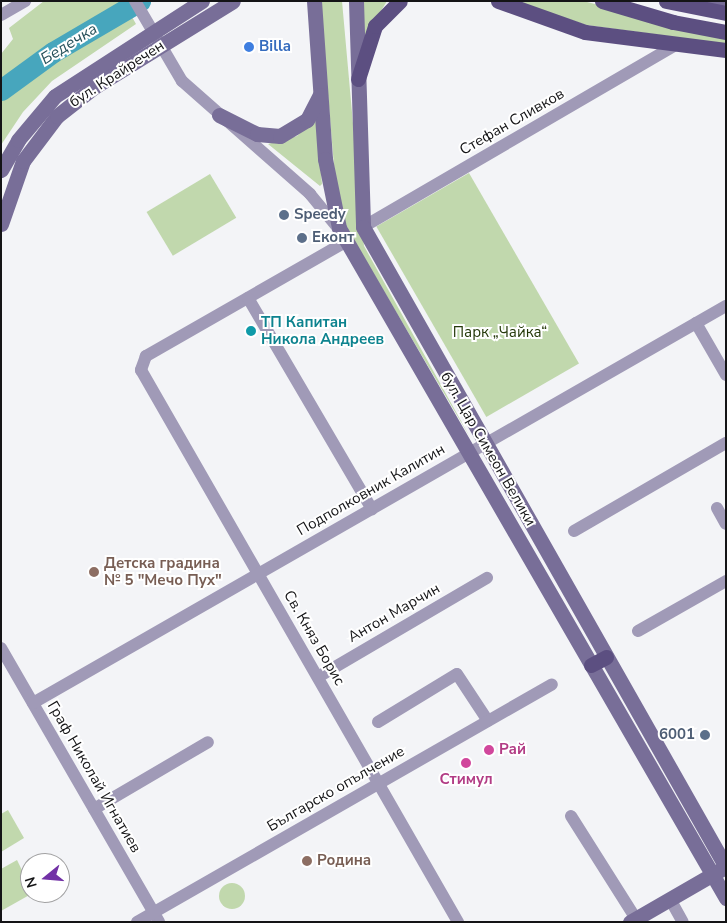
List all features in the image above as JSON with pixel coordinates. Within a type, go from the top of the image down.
[{"type":"main road","name":"бул. Крайречен","points":[[1,170],[18,140],[55,96],[151,32],[202,1]]},
{"type":"main road","name":"бул. Крайречен","points":[[1,224],[24,162],[57,116],[94,87],[234,1]]},
{"type":"main road","name":"бул. Цар Симеон Велики","points":[[314,1],[330,191],[345,238],[726,898]]},
{"type":"main road","points":[[349,1],[358,33]]},
{"type":"main road","name":"бул. Цар Симеон Велики","points":[[356,1],[363,227],[726,867]]},
{"type":"main road","points":[[358,79],[375,26],[400,1]]},
{"type":"main road","points":[[498,1],[585,32],[726,50]]},
{"type":"main road","points":[[602,1],[673,22],[726,32]]},
{"type":"main road","points":[[666,1],[726,13]]},
{"type":"main road","points":[[688,1],[726,1]]},
{"type":"main road","points":[[219,115],[257,134],[280,136],[307,120],[321,92]]},
{"type":"main road","points":[[591,665],[606,657]]},
{"type":"main road","points":[[633,920],[726,867]]},
{"type":"street","points":[[1,16],[26,1]]},
{"type":"street","name":"бул. Цар Симеон Велики","points":[[138,6],[159,46],[182,81],[310,194],[345,238]]},
{"type":"street","name":"Стефан Сливков","points":[[363,227],[677,44]]},
{"type":"street","points":[[345,238],[248,298],[372,509]]},
{"type":"street","name":"Св. Княз Борис","points":[[248,298],[146,356],[141,370],[458,922]]},
{"type":"street","name":"Подполковник Калитин","points":[[33,703],[726,306]]},
{"type":"street","points":[[696,323],[726,375]]},
{"type":"street","points":[[574,531],[726,443]]},
{"type":"street","points":[[717,508],[726,524]]},
{"type":"street","name":"Антон Марчин","points":[[318,676],[487,578]]},
{"type":"street","points":[[638,630],[726,581]]},
{"type":"street","name":"Граф Николай Игнатиев","points":[[1,648],[157,917]]},
{"type":"street","points":[[378,722],[457,674],[488,721]]},
{"type":"street","name":"Българско опълчение","points":[[137,922],[157,917],[379,783],[552,684]]},
{"type":"street","points":[[94,809],[208,742]]},
{"type":"street","points":[[571,816],[633,920]]},
{"type":"street","points":[[670,899],[683,922]]},
{"type":"green space","points":[[44,1],[123,1],[136,24],[52,81],[23,112],[1,145],[1,54],[13,39],[9,28]]},
{"type":"green space","points":[[320,1],[342,1],[364,246],[471,439],[349,232],[337,201]]},
{"type":"green space","points":[[361,1],[387,1],[367,34],[363,34]]},
{"type":"green space","points":[[515,1],[583,1],[726,37],[726,44],[586,25]]},
{"type":"green space","points":[[316,117],[322,184],[320,186],[268,144],[297,136]]},
{"type":"green space","name":"Парк „Чайка“","points":[[469,173],[579,364],[486,417],[376,226]]},
{"type":"green space","points":[[210,174],[236,218],[173,256],[147,212]]},
{"type":"green space","points":[[8,810],[24,838],[1,852],[1,814]]},
{"type":"green space","points":[[17,860],[20,866],[20,900],[1,911],[1,869]]},
{"type":"green space","points":[[232,883],[241,887],[245,896],[241,905],[232,909],[223,905],[219,896],[223,887]]},
{"type":"waterway","name":"Бедечка","points":[[1,90],[53,52],[140,1]]},
{"type":"place","name":"Billa","points":[[249,47]]},
{"type":"place","name":"Speedy","points":[[284,215]]},
{"type":"place","name":"Еконт","points":[[302,238]]},
{"type":"place","name":"ТП Капитан Никола Андреев","points":[[251,331]]},
{"type":"place","name":"Детска градина № 5 \"Мечо Пух\"","points":[[94,572]]},
{"type":"place","name":"6001","points":[[705,735]]},
{"type":"place","name":"Рай","points":[[489,750]]},
{"type":"place","name":"Стимул","points":[[466,763]]},
{"type":"place","name":"Родина","points":[[307,861]]}]
